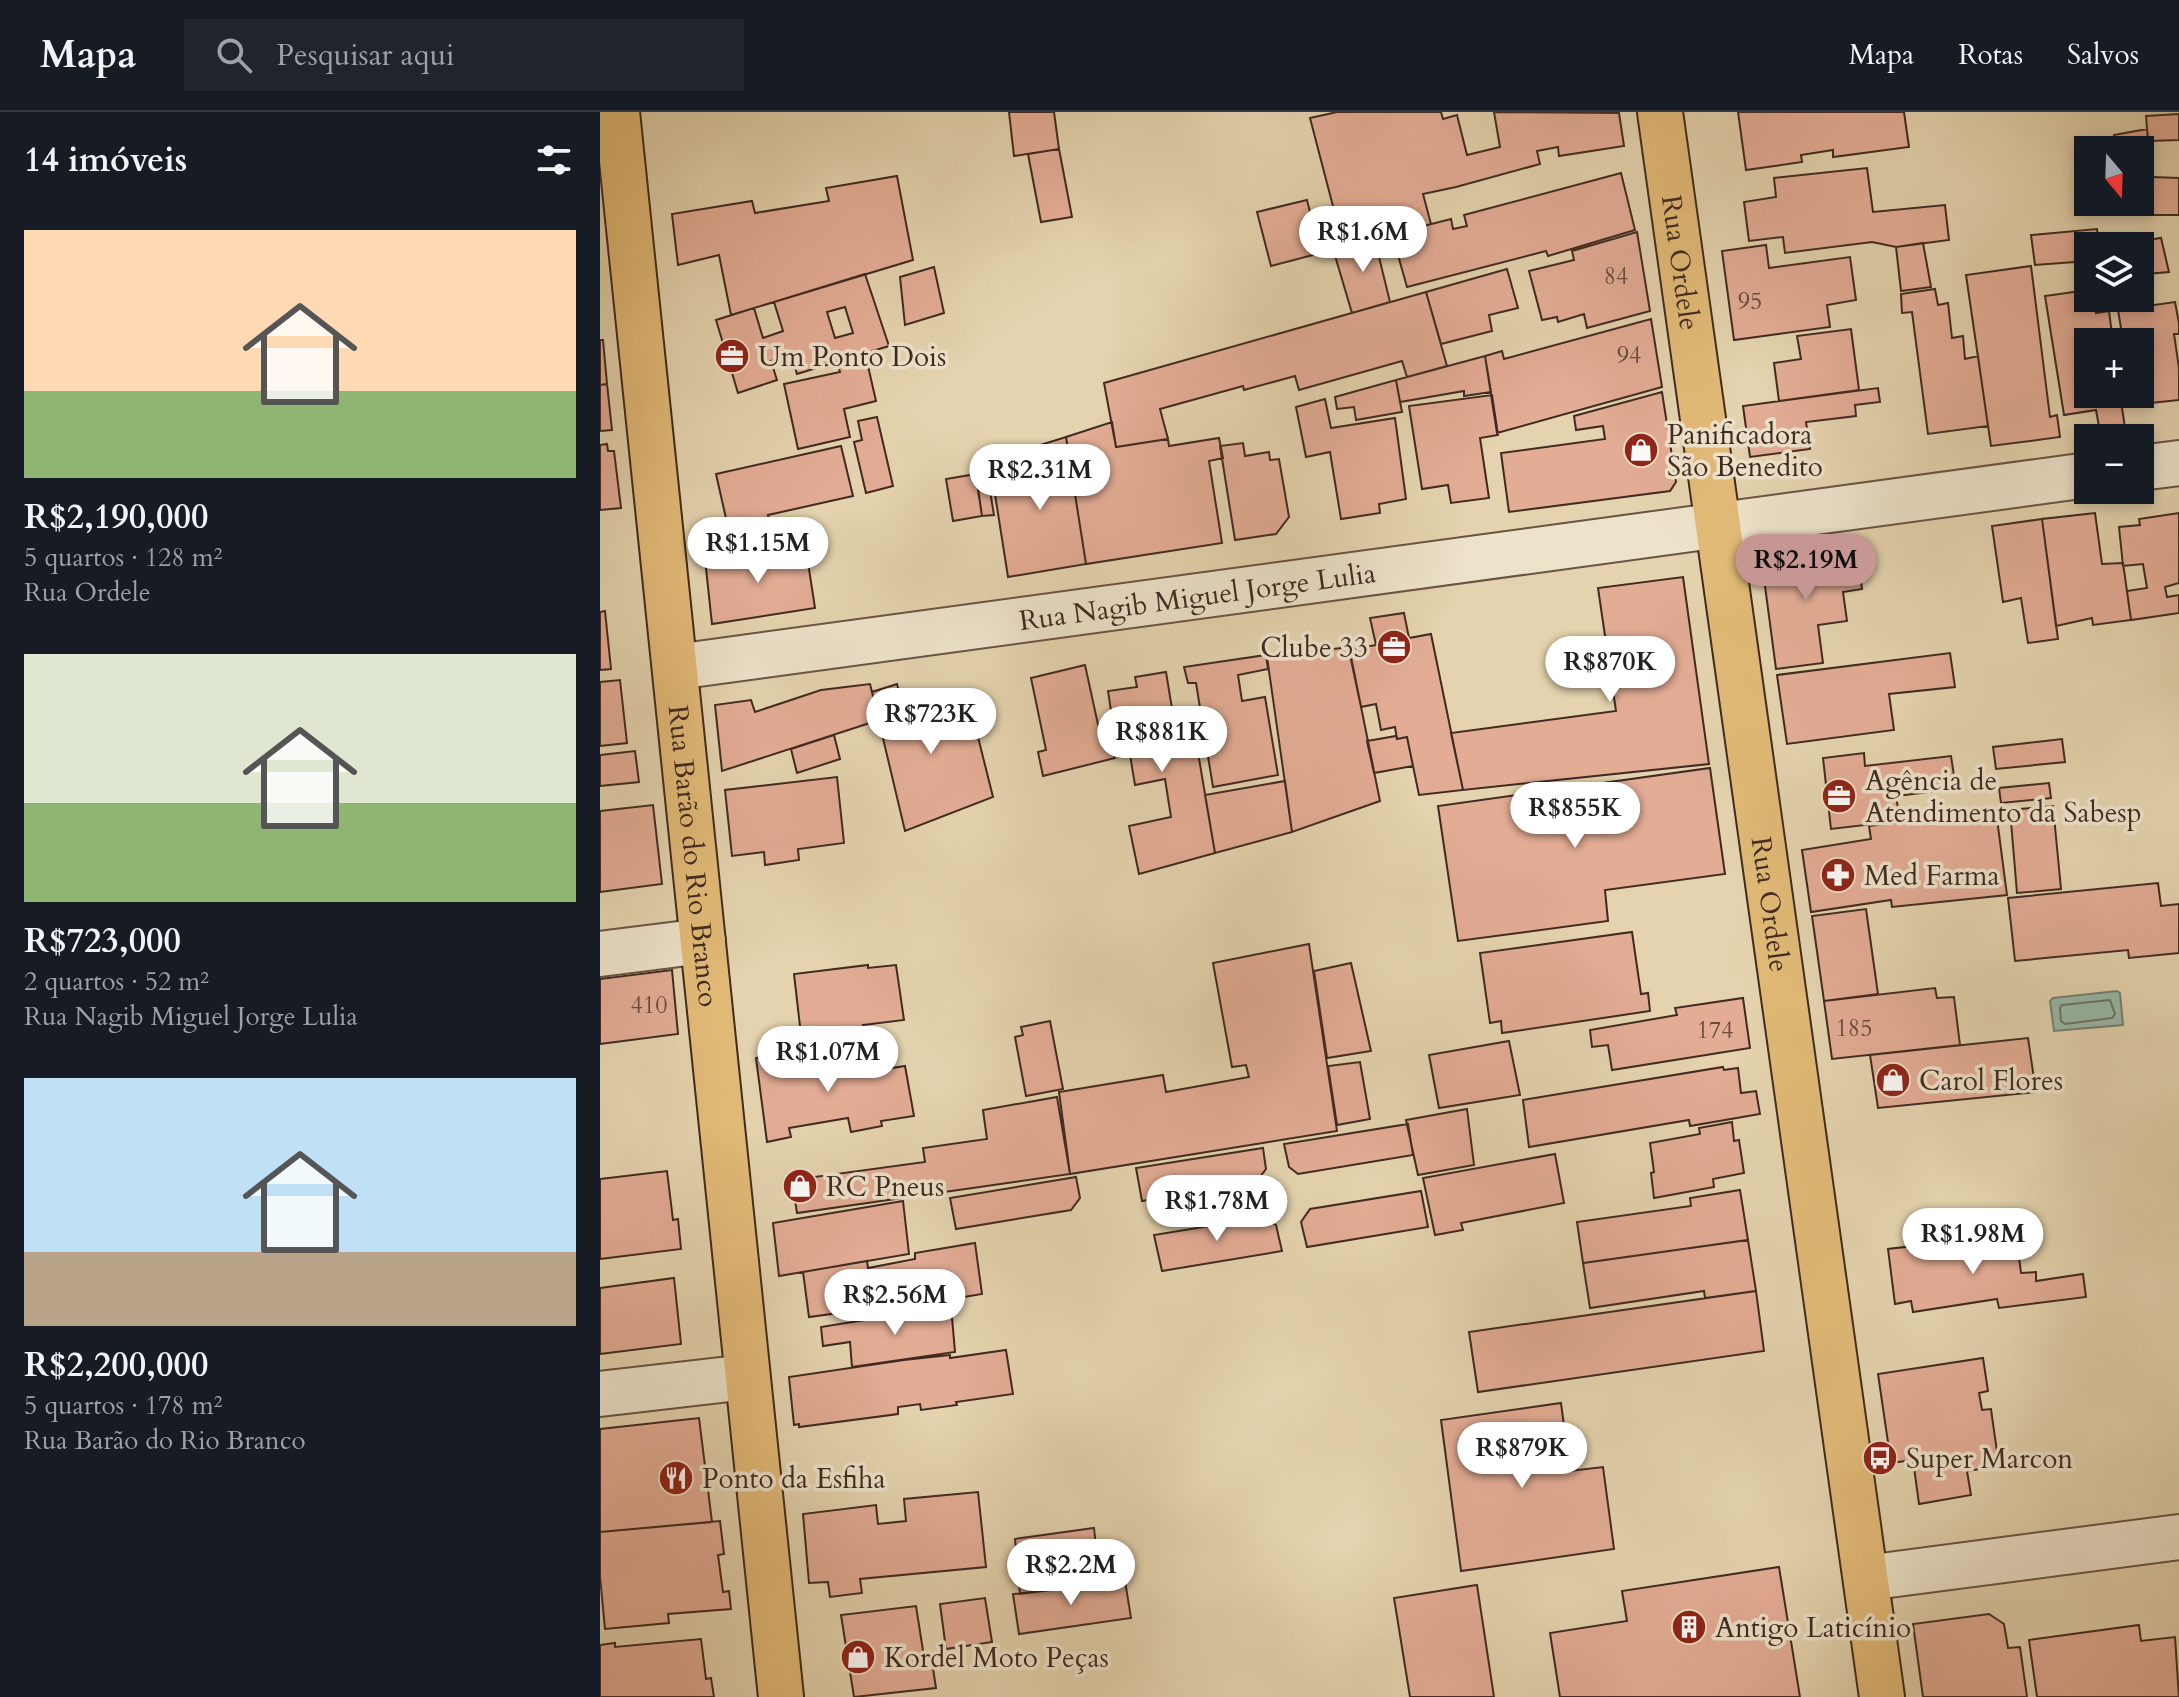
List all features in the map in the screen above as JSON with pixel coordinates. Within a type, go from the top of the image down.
[{"type":"main road","name":"Rua Barão do Rio Branco","points":[[617,112],[781,1697]]},
{"type":"main road","name":"Rua Ordele","points":[[1660,112],[1882,1697]]},
{"type":"street","points":[[2154,466],[2179,463]]},
{"type":"street","name":"Rua Nagib Miguel Jorge Lulia","points":[[676,667],[2074,477]]},
{"type":"street","points":[[600,954],[703,941]]},
{"type":"street","points":[[600,1394],[747,1377]]},
{"type":"street","points":[[1866,1578],[2179,1537]]},
{"type":"water","points":[[2120,993],[2123,1025],[2054,1031],[2050,1001],[2053,998]]},
{"type":"building","points":[[1009,112],[1054,112],[1059,149],[1014,156]]},
{"type":"building","points":[[1337,112],[1441,112],[1443,119],[1457,115],[1467,155],[1500,147],[1494,112],[1619,113],[1624,146],[1559,156],[1558,147],[1537,151],[1540,164],[1423,194],[1431,224],[1271,266],[1257,212],[1307,200],[1311,216],[1334,210],[1310,118]]},
{"type":"building","points":[[1738,112],[1904,112],[1909,147],[1833,157],[1833,150],[1801,155],[1802,162],[1746,170]]},
{"type":"building","points":[[2179,114],[2179,140],[2154,141],[2154,136],[2148,136],[2146,116]]},
{"type":"building","points":[[2147,129],[2148,136],[2114,136]]},
{"type":"building","points":[[1059,149],[1072,217],[1041,222],[1028,154]]},
{"type":"building","points":[[1867,168],[1873,212],[1945,205],[1949,240],[1896,247],[1872,242],[1785,253],[1783,237],[1749,241],[1744,202],[1776,197],[1774,178]]},
{"type":"building","points":[[1621,173],[1635,230],[1548,256],[1546,251],[1407,287],[1392,234],[1451,219],[1453,229],[1467,226],[1464,215]]},
{"type":"building","points":[[897,176],[913,260],[731,315],[719,255],[678,265],[672,214],[752,201],[755,213],[829,201],[826,188]]},
{"type":"building","points":[[2154,177],[2179,178],[2179,215],[2154,215]]},
{"type":"building","points":[[2097,229],[2097,232],[2074,232],[2074,262],[2035,265],[2031,235]]},
{"type":"building","points":[[1637,232],[1650,311],[1587,328],[1584,314],[1558,322],[1557,317],[1542,320],[1529,271],[1574,260],[1572,251]]},
{"type":"building","points":[[1383,237],[1387,255],[1379,257],[1390,302],[1352,313],[1333,249]]},
{"type":"building","points":[[2161,238],[2169,272],[2154,273],[2154,239]]},
{"type":"building","points":[[1923,243],[1931,287],[1901,291],[1896,247]]},
{"type":"building","points":[[1766,245],[1769,268],[1850,257],[1856,300],[1827,305],[1830,327],[1734,340],[1722,251]]},
{"type":"building","points":[[2031,266],[2050,417],[2057,415],[2060,437],[1991,446],[1966,275]]},
{"type":"building","points":[[934,267],[944,313],[905,325],[900,277]]},
{"type":"building","points":[[1507,269],[1518,308],[1489,315],[1492,331],[1441,344],[1426,292]]},
{"type":"building","points":[[865,274],[889,346],[797,374],[791,354],[771,361],[777,380],[738,393],[716,320],[754,308],[763,338],[783,331],[774,302]],"holes":[[[845,307],[853,333],[835,338],[827,312]]]},
{"type":"building","points":[[1935,289],[1938,305],[1948,303],[1952,338],[1963,336],[1965,359],[1978,356],[1988,426],[1928,434],[1912,312],[1902,313],[1901,294]]},
{"type":"building","points":[[1426,292],[1447,366],[1407,377],[1402,361],[1299,390],[1295,376],[1244,390],[1243,386],[1160,409],[1168,439],[1116,447],[1104,383]]},
{"type":"building","points":[[2074,292],[2074,312],[2109,312],[2111,328],[2074,328],[2074,408],[2122,408],[2124,424],[2099,424],[2096,410],[2064,415],[2045,296]]},
{"type":"building","points":[[2175,302],[2179,323],[2179,334],[2174,334],[2179,368],[2179,400],[2154,403],[2154,328],[2121,328],[2118,312],[2154,312],[2154,305]]},
{"type":"building","points":[[1651,319],[1662,387],[1497,433],[1485,356],[1502,351],[1504,359]]},
{"type":"building","points":[[1851,329],[1859,390],[1779,401],[1774,363],[1801,359],[1797,336]]},
{"type":"building","points":[[600,340],[603,340],[607,384],[600,385]]},
{"type":"building","points":[[865,353],[876,401],[844,409],[850,437],[798,449],[784,384],[840,372],[837,362]]},
{"type":"building","points":[[1485,356],[1491,392],[1464,396],[1464,391],[1400,402],[1396,380]]},
{"type":"building","points":[[1396,380],[1402,412],[1356,420],[1354,407],[1337,409],[1335,397]]},
{"type":"building","points":[[607,384],[612,430],[600,431],[600,385]]},
{"type":"building","points":[[1878,388],[1880,402],[1855,405],[1856,416],[1806,422],[1810,449],[1750,457],[1743,406]]},
{"type":"building","points":[[1662,392],[1676,482],[1670,491],[1509,512],[1501,453],[1605,439],[1603,426],[1576,430],[1574,416]]},
{"type":"building","points":[[1492,395],[1498,435],[1480,438],[1489,498],[1451,503],[1448,485],[1422,489],[1409,406]]},
{"type":"building","points":[[1325,399],[1331,428],[1395,418],[1406,499],[1379,504],[1380,513],[1341,519],[1330,452],[1306,457],[1296,407]]},
{"type":"building","points":[[877,417],[893,486],[866,493],[854,442],[862,440],[858,421]]},
{"type":"building","points":[[1112,422],[1116,447],[1168,439],[1169,446],[1219,438],[1223,458],[1209,461],[1222,543],[1086,564],[1066,437]]},
{"type":"building","points":[[1066,437],[1086,564],[1008,577],[994,488],[1013,485],[1008,455]]},
{"type":"building","points":[[1243,443],[1245,456],[1269,452],[1270,460],[1279,459],[1289,517],[1276,534],[1235,540],[1220,446]]},
{"type":"building","points":[[607,444],[608,451],[614,451],[621,508],[600,510],[600,445]]},
{"type":"building","points":[[841,446],[853,496],[768,515],[770,527],[730,536],[716,474]]},
{"type":"building","points":[[1003,466],[1005,482],[989,485],[994,515],[982,516],[975,470]]},
{"type":"building","points":[[976,474],[982,516],[953,521],[946,479]]},
{"type":"building","points":[[2095,513],[2102,564],[2123,563],[2131,620],[2093,625],[2092,618],[2056,626],[2042,519]]},
{"type":"building","points":[[2179,513],[2179,583],[2165,587],[2167,597],[2179,595],[2179,613],[2131,620],[2127,591],[2147,588],[2143,564],[2123,566],[2119,527],[2140,525],[2139,519]]},
{"type":"building","points":[[2042,519],[2058,639],[2028,643],[2021,598],[2003,602],[1992,526]]},
{"type":"building","points":[[787,546],[789,560],[807,556],[815,608],[712,624],[705,559]]},
{"type":"building","points":[[1804,550],[1805,560],[1857,553],[1862,589],[1843,592],[1847,621],[1818,625],[1823,663],[1776,669],[1761,556]]},
{"type":"building","points":[[1683,577],[1709,764],[1463,790],[1451,733],[1616,711],[1598,588]]},
{"type":"building","points":[[605,611],[611,669],[600,670],[600,612]]},
{"type":"building","points":[[1404,613],[1409,638],[1431,634],[1463,790],[1419,795],[1407,737],[1397,739],[1395,727],[1381,730],[1376,704],[1361,707],[1349,650],[1376,645],[1370,618]]},
{"type":"building","points":[[1349,647],[1380,801],[1292,832],[1267,657]]},
{"type":"building","points":[[1950,653],[1955,687],[1889,694],[1894,730],[1787,744],[1777,675]]},
{"type":"building","points":[[1266,655],[1268,669],[1238,675],[1242,701],[1265,697],[1278,775],[1213,787],[1196,683],[1188,683],[1184,667]]},
{"type":"building","points":[[1085,665],[1099,729],[1109,726],[1115,758],[1043,776],[1038,752],[1046,750],[1031,678]]},
{"type":"building","points":[[1166,672],[1176,733],[1194,729],[1215,853],[1139,874],[1129,826],[1171,817],[1165,779],[1135,785],[1130,755],[1118,757],[1108,691],[1137,687],[1135,677]]},
{"type":"building","points":[[620,680],[627,743],[600,746],[600,682]]},
{"type":"building","points":[[870,684],[879,720],[722,771],[715,705],[751,700],[755,712],[821,690]]},
{"type":"building","points":[[897,684],[901,700],[929,690],[933,704],[962,695],[971,735],[977,733],[993,797],[905,831],[872,692]]},
{"type":"building","points":[[834,735],[840,759],[797,773],[791,749]]},
{"type":"building","points":[[1396,736],[1397,739],[1407,737],[1413,766],[1374,773],[1367,741]]},
{"type":"building","points":[[2062,739],[2065,762],[1996,769],[1993,747]]},
{"type":"building","points":[[635,751],[639,782],[600,786],[600,755]]},
{"type":"building","points":[[1864,753],[1865,766],[1951,756],[1956,789],[1896,796],[1900,821],[1831,829],[1823,758]]},
{"type":"building","points":[[1710,768],[1725,874],[1605,890],[1608,921],[1458,941],[1438,806]]},
{"type":"building","points":[[837,777],[844,843],[798,849],[799,860],[765,865],[764,852],[732,856],[725,790]]},
{"type":"building","points":[[1285,781],[1292,832],[1215,853],[1205,795]]},
{"type":"building","points":[[2049,783],[2051,798],[2001,803],[1999,788]]},
{"type":"building","points":[[653,805],[662,884],[600,892],[600,811]]},
{"type":"building","points":[[2053,806],[2061,889],[2017,893],[2010,810]]},
{"type":"building","points":[[1996,811],[2007,895],[1892,907],[1891,900],[1811,912],[1802,850],[1871,839],[1869,826]]},
{"type":"building","points":[[2158,883],[2161,906],[2179,904],[2179,953],[2129,958],[2128,950],[2015,961],[2008,898]]},
{"type":"building","points":[[1866,909],[1878,994],[1824,1001],[1812,916]]},
{"type":"building","points":[[1632,932],[1641,994],[1648,993],[1650,1011],[1502,1033],[1501,1021],[1490,1023],[1480,953]]},
{"type":"building","points":[[1309,944],[1337,1131],[1070,1174],[1059,1092],[1163,1075],[1166,1092],[1249,1077],[1246,1065],[1232,1067],[1213,963]]},
{"type":"building","points":[[1351,963],[1371,1051],[1327,1058],[1314,971]]},
{"type":"building","points":[[868,965],[868,968],[896,965],[904,1020],[801,1035],[794,974]]},
{"type":"building","points":[[672,970],[678,1034],[600,1044],[600,979]]},
{"type":"building","points":[[1935,988],[1937,998],[1954,997],[1960,1045],[1832,1059],[1824,1001]]},
{"type":"building","points":[[1743,998],[1750,1048],[1612,1070],[1608,1045],[1592,1047],[1590,1030],[1677,1015],[1675,1008]]},
{"type":"building","points":[[1050,1021],[1063,1089],[1026,1096],[1015,1037],[1023,1035],[1021,1027]]},
{"type":"building","points":[[2028,1038],[2036,1092],[1878,1108],[1870,1055]]},
{"type":"building","points":[[1509,1041],[1520,1095],[1439,1108],[1429,1055]]},
{"type":"building","points":[[815,1049],[819,1071],[871,1062],[872,1071],[905,1066],[914,1116],[881,1121],[882,1126],[851,1132],[848,1118],[789,1128],[791,1137],[767,1142],[756,1058]]},
{"type":"building","points":[[1360,1062],[1370,1119],[1337,1125],[1328,1066]]},
{"type":"building","points":[[1723,1067],[1724,1070],[1738,1068],[1741,1093],[1756,1091],[1760,1114],[1690,1126],[1689,1120],[1529,1147],[1523,1100]]},
{"type":"building","points":[[1057,1097],[1070,1174],[797,1213],[792,1180],[925,1162],[923,1148],[987,1139],[983,1110]]},
{"type":"building","points":[[1467,1109],[1474,1165],[1418,1175],[1406,1120]]},
{"type":"building","points":[[1732,1122],[1734,1141],[1739,1140],[1744,1173],[1713,1179],[1714,1187],[1654,1198],[1650,1143],[1700,1134],[1699,1128]]},
{"type":"building","points":[[1408,1124],[1413,1155],[1298,1174],[1289,1167],[1284,1144]]},
{"type":"building","points":[[1263,1148],[1266,1169],[1256,1182],[1142,1201],[1136,1168]]},
{"type":"building","points":[[1555,1154],[1564,1203],[1461,1223],[1463,1230],[1435,1235],[1423,1178]]},
{"type":"building","points":[[667,1171],[673,1220],[678,1219],[681,1249],[600,1259],[600,1179]]},
{"type":"building","points":[[1076,1177],[1080,1198],[1071,1210],[956,1229],[950,1198]]},
{"type":"building","points":[[1740,1190],[1748,1240],[1583,1263],[1577,1222],[1691,1206],[1690,1198]]},
{"type":"building","points":[[1421,1191],[1428,1227],[1307,1247],[1301,1222],[1310,1209]]},
{"type":"building","points":[[903,1201],[909,1254],[779,1276],[773,1223]]},
{"type":"building","points":[[1264,1217],[1276,1225],[1282,1251],[1162,1271],[1154,1235]]},
{"type":"building","points":[[2016,1234],[2021,1273],[2036,1272],[2036,1281],[2083,1274],[2086,1297],[1999,1308],[1997,1299],[1913,1312],[1911,1301],[1895,1304],[1888,1249]]},
{"type":"building","points":[[1748,1240],[1756,1291],[1705,1298],[1704,1291],[1590,1308],[1583,1263]]},
{"type":"building","points":[[975,1243],[982,1294],[928,1303],[927,1290],[873,1299],[875,1308],[809,1317],[803,1272],[867,1261],[868,1268],[915,1259],[915,1253]]},
{"type":"building","points":[[674,1278],[681,1344],[600,1354],[600,1288]]},
{"type":"building","points":[[1756,1291],[1764,1351],[1478,1392],[1469,1332]]},
{"type":"building","points":[[951,1306],[955,1352],[852,1367],[850,1342],[823,1346],[821,1327]]},
{"type":"building","points":[[1006,1350],[1013,1394],[921,1410],[920,1404],[898,1407],[898,1414],[799,1427],[799,1424],[794,1425],[789,1377],[904,1360],[950,1355],[950,1358]]},
{"type":"building","points":[[1983,1358],[1988,1391],[1979,1393],[1982,1410],[1991,1409],[1999,1466],[1967,1471],[1971,1495],[1919,1504],[1913,1460],[1891,1463],[1878,1374]]},
{"type":"building","points":[[1561,1403],[1570,1471],[1603,1467],[1614,1549],[1461,1571],[1441,1420]]},
{"type":"building","points":[[699,1418],[712,1522],[600,1532],[600,1429]]},
{"type":"building","points":[[978,1492],[986,1567],[860,1579],[862,1593],[830,1597],[828,1582],[809,1583],[803,1514],[876,1505],[878,1524],[906,1521],[904,1499]]},
{"type":"building","points":[[720,1521],[724,1554],[718,1555],[723,1592],[729,1591],[731,1609],[668,1614],[669,1623],[605,1629],[600,1532]]},
{"type":"building","points":[[1094,1528],[1100,1584],[1020,1594],[1015,1539]]},
{"type":"building","name":"Antigo Laticínio","points":[[1779,1567],[1800,1697],[1560,1697],[1550,1633],[1627,1621],[1622,1591]]},
{"type":"building","points":[[1125,1581],[1131,1618],[1019,1634],[1013,1594]]},
{"type":"building","points":[[1477,1585],[1494,1697],[1410,1697],[1394,1598]]},
{"type":"building","points":[[985,1598],[992,1642],[946,1649],[940,1604]]},
{"type":"building","points":[[916,1606],[924,1657],[931,1655],[936,1688],[854,1697],[841,1615]]},
{"type":"building","points":[[1989,1614],[2004,1624],[2008,1648],[2020,1647],[2027,1697],[1923,1697],[1913,1624]]},
{"type":"building","points":[[2139,1625],[2141,1641],[2175,1637],[2179,1697],[2037,1697],[2029,1640]]},
{"type":"building","points":[[701,1639],[706,1679],[711,1678],[714,1697],[600,1697],[600,1645],[615,1643],[615,1647]]},
{"type":"place","name":"Um Ponto Dois","points":[[732,356]]},
{"type":"place","name":"Panificadora São Benedito","points":[[1641,450]]},
{"type":"place","name":"Clube 33","points":[[1394,647]]},
{"type":"place","name":"Agência de Atendimento da Sabesp","points":[[1839,796]]},
{"type":"place","name":"Med Farma","points":[[1838,875]]},
{"type":"place","name":"Carol Flores","points":[[1893,1080]]},
{"type":"place","name":"RC Pneus","points":[[800,1186]]},
{"type":"place","name":"Super Marcon","points":[[1880,1458]]},
{"type":"place","name":"Ponto da Esfiha","points":[[676,1478]]},
{"type":"place","name":"Antigo Laticínio","points":[[1689,1627]]},
{"type":"place","name":"Kordel Moto Peças","points":[[858,1657]]}]
